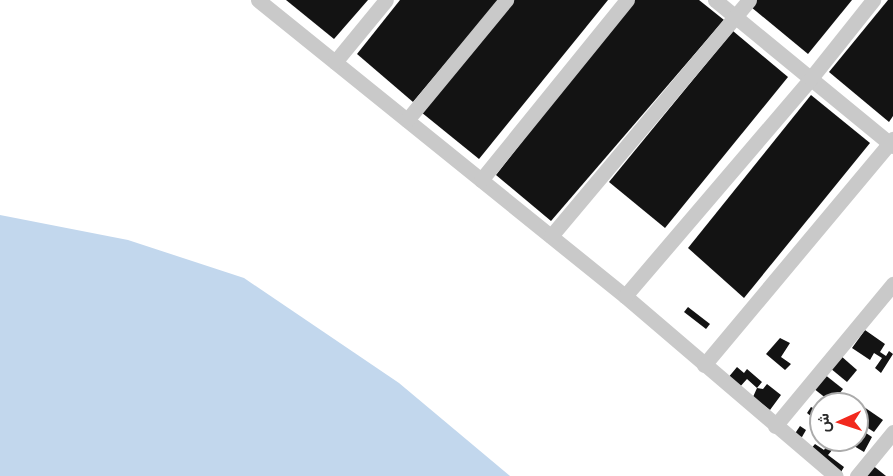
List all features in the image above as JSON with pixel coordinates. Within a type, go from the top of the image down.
[{"type":"street","points":[[335,62],[386,0]]},
{"type":"street","points":[[407,120],[506,0]]},
{"type":"street","points":[[481,180],[627,0]]},
{"type":"street","points":[[704,365],[892,143],[715,0]]},
{"type":"street","points":[[551,236],[749,0]]},
{"type":"street","points":[[625,296],[811,78],[873,0]]},
{"type":"street","points":[[262,1],[625,296],[836,476]]},
{"type":"street","points":[[775,426],[893,284]]},
{"type":"street","points":[[857,476],[893,432]]},
{"type":"water","points":[[0,215],[128,240],[244,278],[399,383],[510,476],[0,476]]},
{"type":"building","points":[[286,0],[368,0],[334,39]]},
{"type":"building","points":[[400,0],[499,0],[413,102],[357,54]]},
{"type":"building","points":[[514,0],[608,0],[479,159],[421,112]]},
{"type":"building","points":[[632,0],[699,0],[724,20],[551,221],[496,175]]},
{"type":"building","points":[[756,0],[852,0],[808,54],[751,7]]},
{"type":"building","points":[[888,0],[893,0],[893,116],[889,122],[829,72]]},
{"type":"building","points":[[733,31],[788,77],[665,228],[609,182]]},
{"type":"building","points":[[811,95],[870,143],[744,298],[688,248]]},
{"type":"building","points":[[688,307],[710,324],[706,329],[684,312]]},
{"type":"building","points":[[865,330],[885,344],[880,352],[886,356],[889,351],[893,354],[881,373],[875,368],[882,358],[874,353],[870,360],[852,348]]},
{"type":"building","points":[[780,338],[790,343],[781,357],[791,364],[785,370],[766,354]]},
{"type":"building","points":[[841,356],[857,370],[847,382],[830,368]]},
{"type":"building","points":[[737,367],[744,373],[747,369],[762,382],[757,388],[747,379],[738,389],[727,379]]},
{"type":"building","points":[[824,374],[843,389],[841,392],[818,392],[813,388]]},
{"type":"building","points":[[767,384],[781,395],[770,410],[753,397],[757,388],[763,389]]},
{"type":"building","points":[[869,410],[883,420],[874,432],[869,429]]},
{"type":"building","points":[[800,426],[806,430],[802,437],[794,435]]},
{"type":"building","points":[[813,452],[830,452],[828,455],[844,467],[841,472]]},
{"type":"building","points":[[871,464],[886,476],[862,476]]}]
